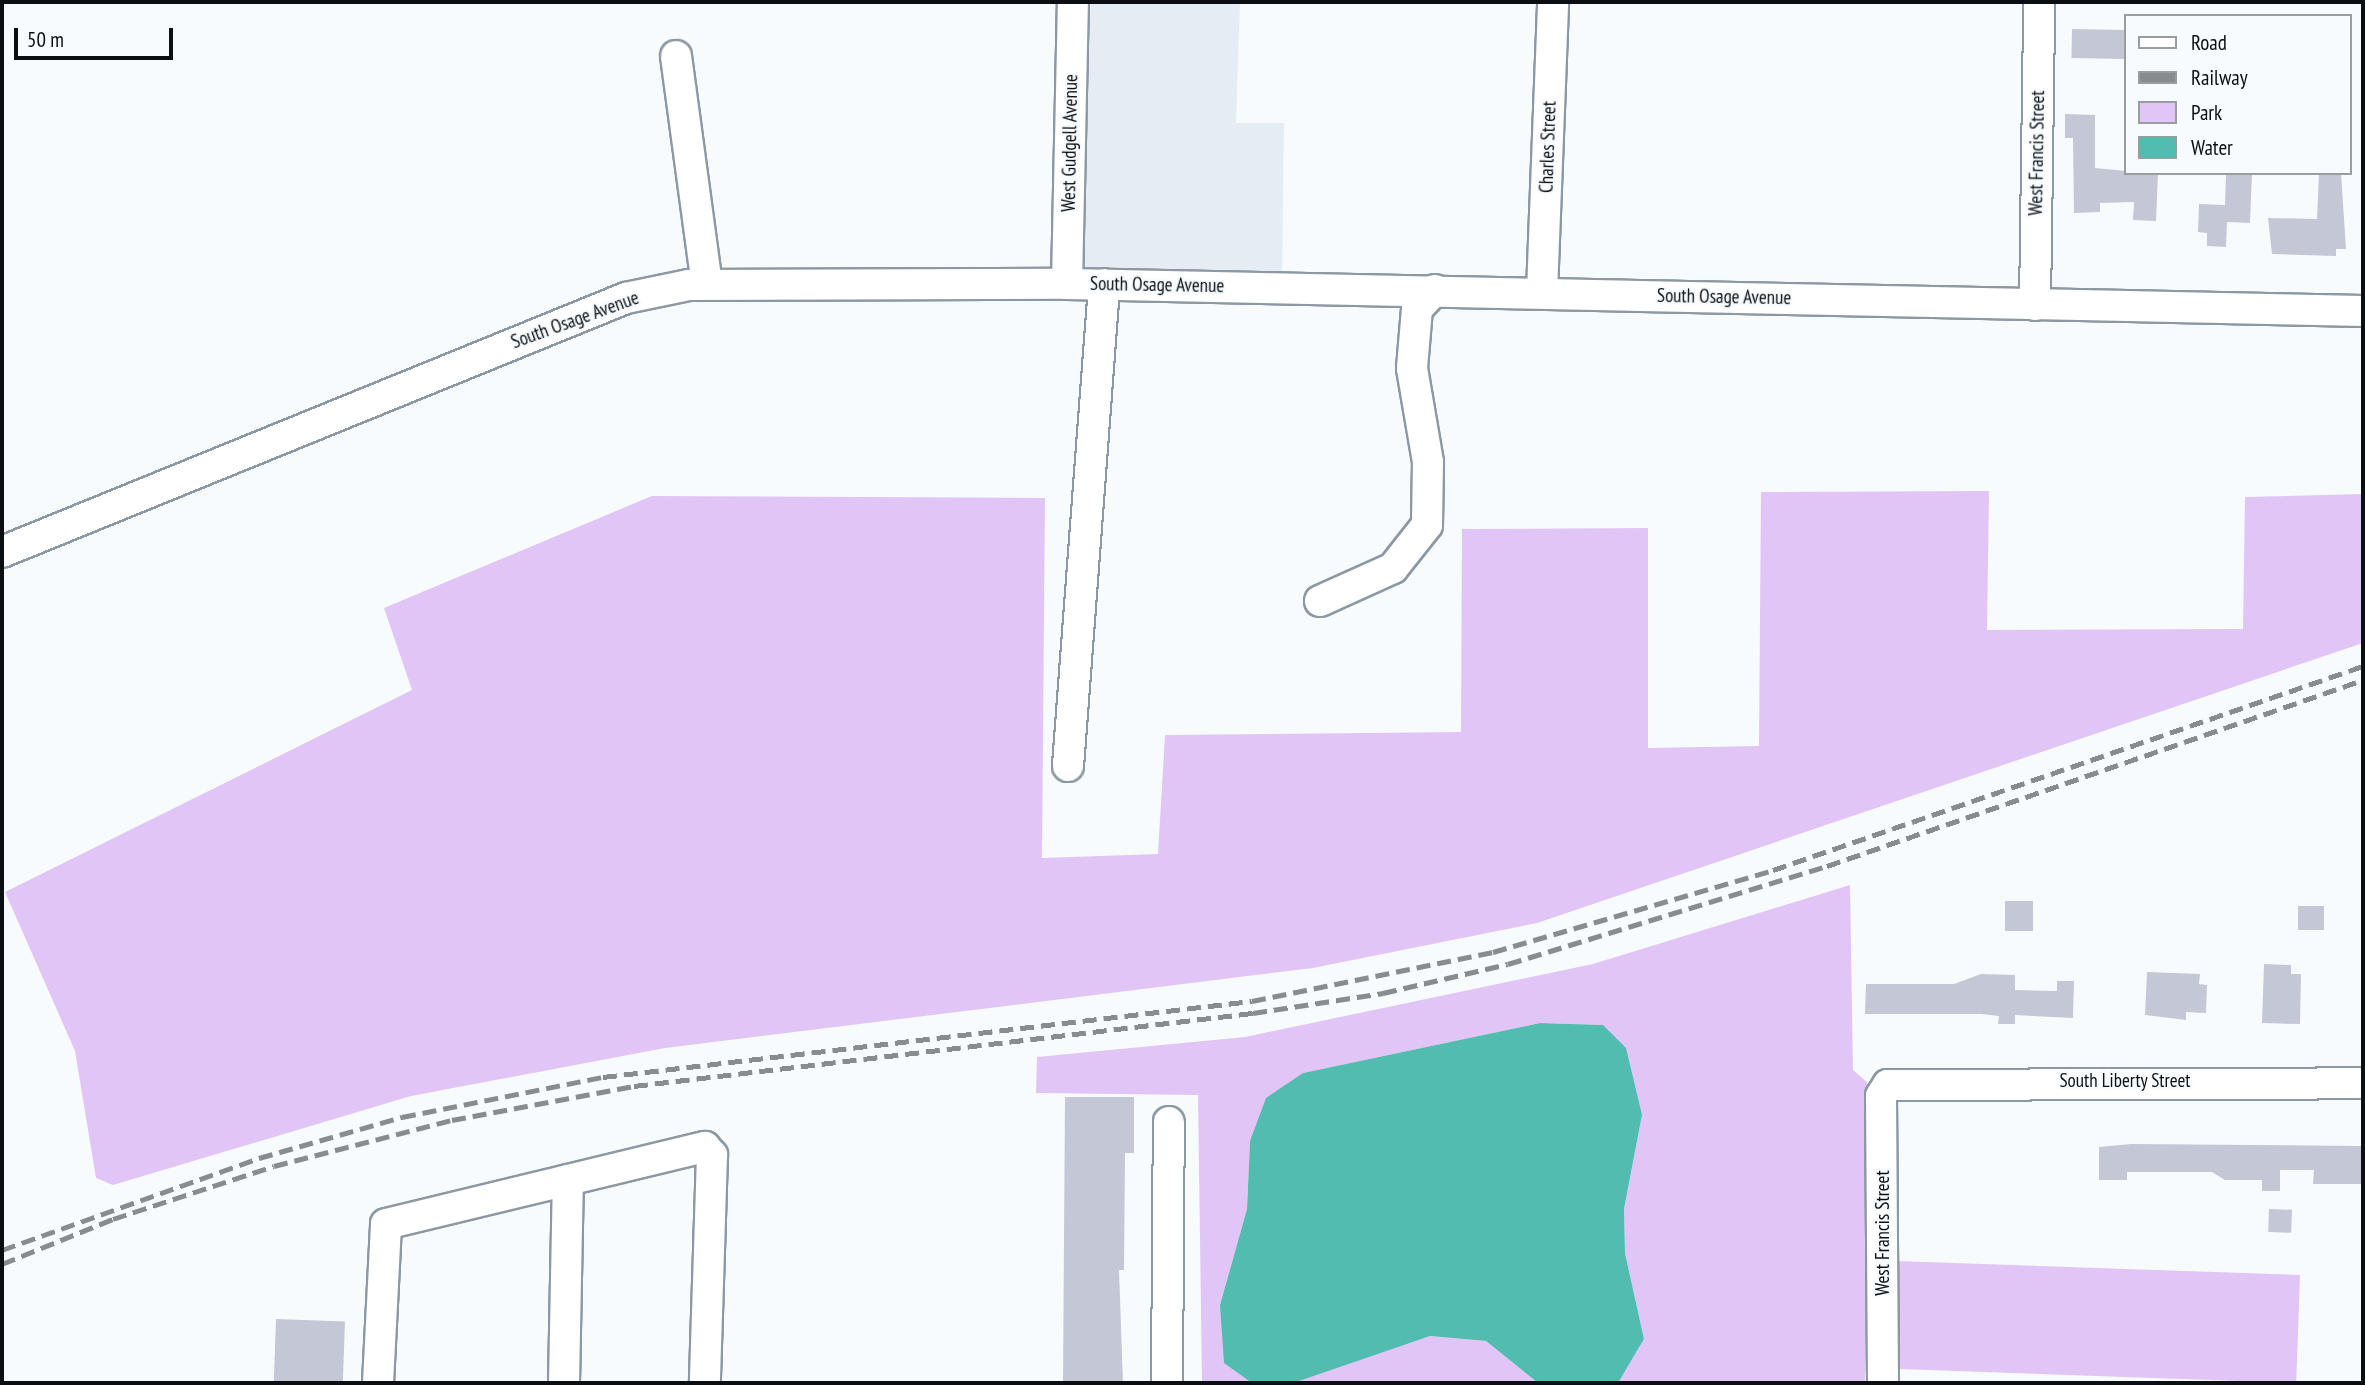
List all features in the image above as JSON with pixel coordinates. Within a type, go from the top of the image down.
[{"type":"street","name":"West Gudgell Avenue","points":[[1067,284],[1073,2]]},
{"type":"street","name":"Charles Street","points":[[1542,292],[1553,2]]},
{"type":"street","name":"West Francis Street","points":[[2035,304],[2039,2]]},
{"type":"street","points":[[676,56],[707,284]]},
{"type":"street","name":"South Osage Avenue","points":[[2,552],[626,298],[707,284],[1067,284],[1435,290],[2363,311]]},
{"type":"street","points":[[1068,766],[1104,285]]},
{"type":"street","points":[[1320,601],[1393,568],[1427,525],[1428,462],[1412,368],[1417,309],[1435,290]]},
{"type":"street","name":"South Liberty Street","points":[[1888,1085],[2363,1083]]},
{"type":"street","name":"West Francis Street","points":[[1883,1383],[1881,1096],[1888,1085]]},
{"type":"street","points":[[1167,1383],[1169,1122]]},
{"type":"street","points":[[378,1383],[386,1223],[710,1150],[705,1383]]},
{"type":"street","points":[[565,1383],[568,1180]]},
{"type":"shaded area","points":[[1085,2],[1240,2],[1236,123],[1284,123],[1282,279],[1087,270],[1078,259]]},
{"type":"green space","points":[[1989,491],[1987,630],[2243,629],[2245,497],[2363,494],[2363,643],[1537,923],[1313,968],[665,1048],[411,1096],[113,1185],[96,1178],[75,1051],[5,892],[412,690],[384,608],[652,496],[1045,498],[1042,858],[1158,854],[1165,735],[1461,732],[1462,529],[1648,528],[1648,748],[1759,746],[1761,492]]},
{"type":"green space","points":[[1850,885],[1853,1070],[1867,1082],[1865,1383],[1618,1383],[1644,1339],[1625,1253],[1624,1209],[1642,1115],[1603,1025],[1540,1023],[1303,1073],[1250,1141],[1247,1209],[1220,1305],[1380,1350],[1430,1336],[1486,1341],[1538,1383],[1202,1383],[1198,1095],[1036,1093],[1037,1057],[1245,1037],[1593,964]]},
{"type":"green space","points":[[1896,1261],[2300,1275],[2296,1383],[1892,1369]]},
{"type":"water","points":[[1540,1023],[1603,1025],[1626,1048],[1642,1115],[1624,1209],[1625,1253],[1644,1339],[1618,1383],[1538,1383],[1486,1341],[1430,1336],[1296,1382],[1252,1383],[1224,1363],[1220,1305],[1247,1209],[1250,1141],[1266,1098],[1303,1073]]},
{"type":"building","points":[[2072,29],[2124,30],[2124,59],[2071,58]]},
{"type":"building","points":[[2065,114],[2095,115],[2095,168],[2124,171],[2124,175],[2158,175],[2156,221],[2133,220],[2134,202],[2100,203],[2100,212],[2074,213],[2073,138],[2065,138]]},
{"type":"building","points":[[2226,175],[2252,175],[2250,223],[2227,222],[2226,247],[2207,246],[2207,233],[2198,232],[2199,204],[2225,205]]},
{"type":"building","points":[[2319,175],[2341,175],[2346,249],[2336,249],[2336,256],[2272,254],[2268,218],[2317,219]]},
{"type":"building","points":[[2005,901],[2033,901],[2033,931],[2005,931]]},
{"type":"building","points":[[2298,906],[2324,906],[2324,930],[2298,930]]},
{"type":"building","points":[[2264,964],[2291,965],[2291,974],[2301,974],[2300,1024],[2262,1023]]},
{"type":"building","points":[[2147,972],[2200,974],[2199,984],[2207,985],[2206,1013],[2186,1012],[2186,1020],[2145,1015]]},
{"type":"building","points":[[1981,974],[2015,975],[2015,990],[2057,991],[2057,981],[2074,981],[2073,1018],[2015,1015],[2015,1024],[1998,1024],[1999,1016],[1981,1014],[1865,1014],[1866,984],[1954,984]]},
{"type":"building","points":[[1065,1097],[1134,1097],[1134,1153],[1125,1153],[1124,1270],[1119,1270],[1123,1383],[1063,1383]]},
{"type":"building","points":[[2131,1144],[2363,1146],[2363,1184],[2313,1184],[2314,1170],[2280,1170],[2280,1191],[2262,1191],[2262,1180],[2225,1180],[2212,1172],[2127,1172],[2127,1180],[2099,1180],[2099,1147]]},
{"type":"building","points":[[2269,1209],[2292,1210],[2291,1233],[2268,1232]]},
{"type":"building","points":[[276,1319],[345,1321],[343,1383],[274,1383]]},
{"type":"railway","points":[[2,1250],[259,1158],[402,1117],[603,1077],[1252,1001],[1493,952],[1773,870],[2363,666]]},
{"type":"railway","points":[[2,1264],[113,1219],[274,1166],[452,1120],[634,1086],[1253,1013],[1383,993],[1508,964],[1827,866],[2363,680]]}]
